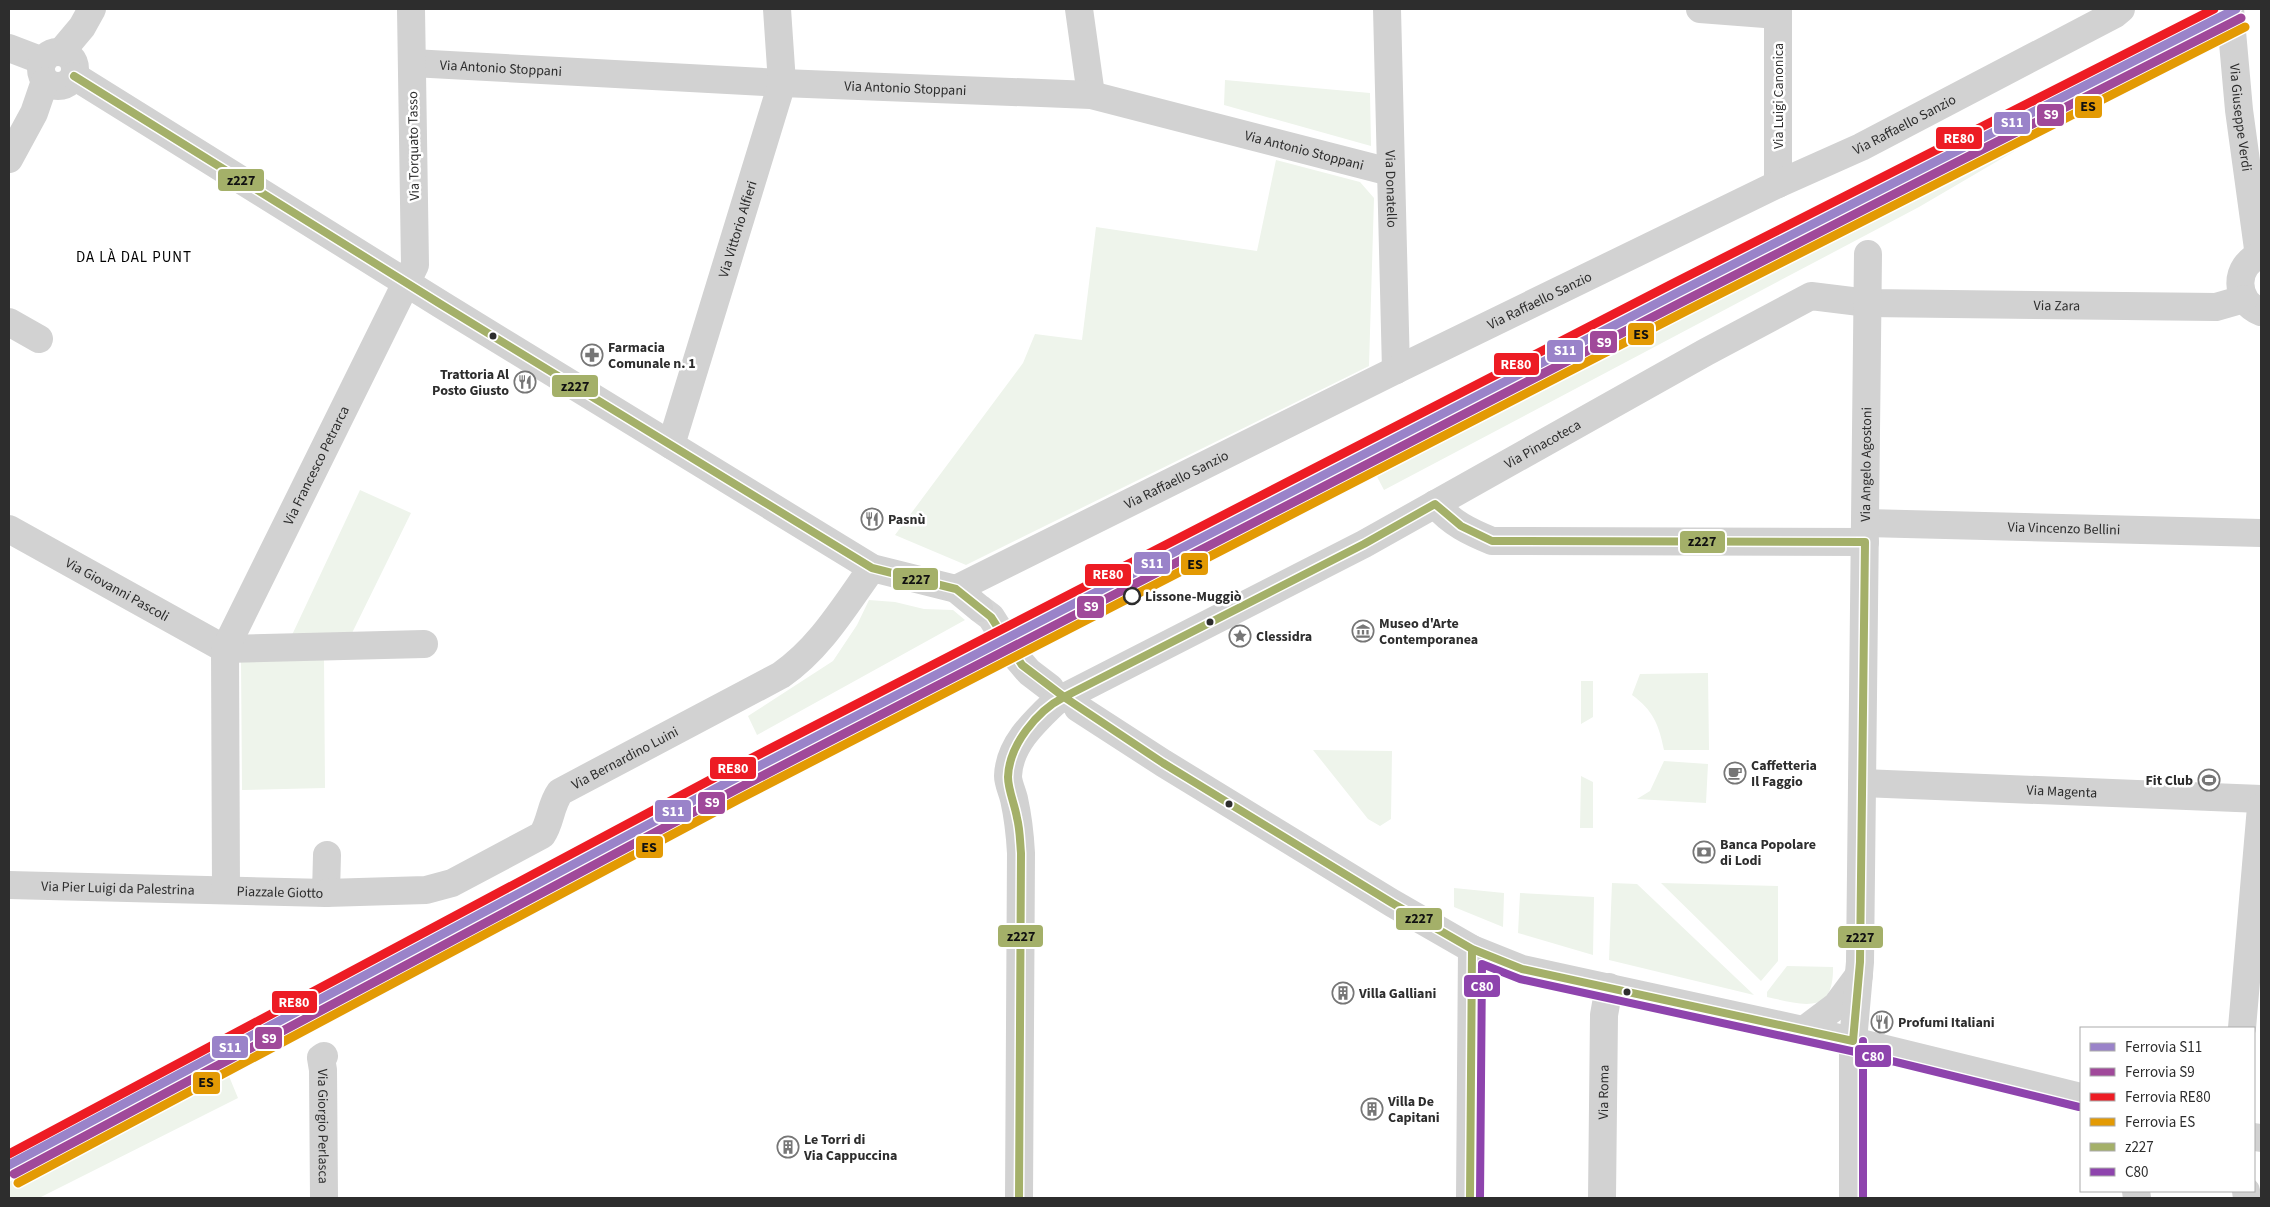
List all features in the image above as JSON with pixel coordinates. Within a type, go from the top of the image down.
[{"type":"street","points":[[9,159],[34,113],[49,65],[82,27],[92,9]]},
{"type":"street","name":"Via Torquato Tasso","points":[[406,281],[415,265],[411,9]]},
{"type":"street","name":"Via Vittorio Alfieri","points":[[671,445],[782,83],[776,9]]},
{"type":"street","points":[[1079,9],[1091,95]]},
{"type":"street","name":"Via Donatello","points":[[1387,9],[1396,370]]},
{"type":"street","points":[[1700,9],[1778,12]]},
{"type":"street","name":"Via Raffaello Sanzio","points":[[956,589],[1396,370],[1778,184],[1861,147],[2116,14],[2121,9]]},
{"type":"street","name":"Via Giuseppe Verdi","points":[[2230,9],[2239,110],[2260,256],[2245,266],[2241,274],[2240,291],[2252,305]]},
{"type":"street","name":"Via Luigi Canonica","points":[[1778,12],[1778,184]]},
{"type":"street","points":[[9,48],[49,65],[58,87],[64,86],[74,76],[442,305],[872,568],[956,589],[980,608]]},
{"type":"street","name":"Via Antonio Stoppani","points":[[412,63],[782,83],[1091,95],[1390,172]]},
{"type":"street","name":"Via Angelo Agostoni","points":[[1853,1198],[1854,1041],[1859,975],[1868,254]]},
{"type":"street","name":"Via Francesco Petrarca","points":[[226,890],[225,649],[406,281]]},
{"type":"street","name":"Via Pinacoteca","points":[[1019,1198],[1021,853],[1018,821],[1008,778],[1010,761],[1020,739],[1038,717],[1061,699],[1364,544],[1706,352],[1811,296],[1868,303]]},
{"type":"street","name":"Via Zara","points":[[1868,303],[2216,308],[2252,305]]},
{"type":"street","points":[[9,322],[39,339]]},
{"type":"street","name":"Via Vincenzo Bellini","points":[[1435,504],[1442,513],[1463,529],[1492,541],[1866,532],[2261,533]]},
{"type":"street","name":"Via Giovanni Pascoli","points":[[9,529],[225,649]]},
{"type":"street","name":"Via Bernardino Luini","points":[[326,893],[426,890],[452,883],[542,835],[549,825],[554,801],[560,792],[781,675],[800,662],[816,646],[872,568]]},
{"type":"street","points":[[225,649],[424,644]]},
{"type":"street","points":[[1017,658],[1029,672],[1061,699],[1392,903],[1472,949],[1522,969],[1854,1041],[2080,1097]]},
{"type":"street","name":"Via Magenta","points":[[1862,783],[2261,799]]},
{"type":"street","points":[[2242,1027],[2261,807]]},
{"type":"street","name":"Piazzale Giotto","points":[[226,890],[326,893],[327,855]]},
{"type":"street","name":"Via Pier Luigi da Palestrina","points":[[9,885],[226,890]]},
{"type":"street","points":[[1470,1198],[1472,949]]},
{"type":"street","points":[[1804,1030],[1836,1006],[1859,975]]},
{"type":"street","name":"Via Roma","points":[[1602,1198],[1604,1015],[1609,987]]},
{"type":"street","name":"Via Giorgio Perlasca","points":[[324,1056],[321,1058],[323,1070],[324,1198]]},
{"type":"shaded area","points":[[1225,80],[1370,93],[1371,146],[1224,105]]},
{"type":"shaded area","points":[[2052,120],[2013,152],[1919,207],[1384,490],[1374,471]]},
{"type":"shaded area","points":[[1276,160],[1360,182],[1374,198],[1369,366],[966,565],[895,535],[1023,363],[1035,334],[1082,340],[1096,227],[1257,251]]},
{"type":"shaded area","points":[[360,490],[411,513],[351,635],[292,635]]},
{"type":"shaded area","points":[[869,600],[895,602],[924,609],[953,610],[965,620],[757,735],[748,716],[833,661],[857,625]]},
{"type":"shaded area","points":[[324,656],[325,788],[242,790],[241,660]]},
{"type":"shaded area","points":[[1708,673],[1709,750],[1664,750],[1660,733],[1650,712],[1632,695],[1640,674]]},
{"type":"shaded area","points":[[1581,681],[1593,681],[1593,717],[1581,724]]},
{"type":"shaded area","points":[[1313,750],[1392,751],[1391,819],[1380,826],[1368,819]]},
{"type":"shaded area","points":[[1664,761],[1708,764],[1706,803],[1637,799],[1650,791]]},
{"type":"shaded area","points":[[1581,776],[1593,782],[1593,828],[1580,828]]},
{"type":"shaded area","points":[[1612,883],[1637,884],[1754,995],[1609,960]]},
{"type":"shaded area","points":[[1661,883],[1778,886],[1778,961],[1761,981]]},
{"type":"shaded area","points":[[1454,888],[1504,893],[1503,927],[1454,907]]},
{"type":"shaded area","points":[[1520,893],[1594,897],[1593,955],[1518,933]]},
{"type":"shaded area","points":[[1787,966],[1833,967],[1832,983],[1828,994],[1822,1000],[1803,1004],[1767,997],[1767,992]]},
{"type":"shaded area","points":[[226,1069],[238,1098],[39,1198],[9,1198],[9,1182]]},
{"type":"tunnel","points":[[979,608],[991,617],[1017,658]]},
{"type":"rail line","name":"RE80","points":[[9,1154],[725,772],[1672,284],[2214,9]]},
{"type":"rail line","name":"S11","points":[[9,1165],[730,781],[1677,293],[2236,9]]},
{"type":"rail line","name":"S9","points":[[14,1174],[735,790],[1682,302],[2241,18]]},
{"type":"rail line","name":"ES","points":[[18,1183],[739,799],[1686,311],[2245,27]]},
{"type":"transit line","name":"z227","points":[[74,76],[442,305],[872,568],[956,589],[991,617],[1022,665],[1064,697]]},
{"type":"transit line","name":"z227","points":[[1435,504],[1461,526],[1492,541],[1865,542],[1860,962],[1853,1041],[1522,969],[1472,949],[1392,903],[1163,763],[1064,697],[1364,544],[1435,504]]},
{"type":"transit line","name":"z227","points":[[1019,1198],[1021,853],[1019,827],[1008,777],[1013,753],[1026,730],[1044,711],[1064,697]]},
{"type":"transit line","name":"z227","points":[[1470,1198],[1472,949]]},
{"type":"transit line","name":"C80","points":[[1480,1198],[1482,964],[1520,979],[1851,1051],[2079,1107]]},
{"type":"transit line","name":"C80","points":[[1863,1041],[1863,1198]]},
{"type":"place","name":"Farmacia Comunale n. 1","points":[[592,355]]},
{"type":"place","name":"Trattoria Al Posto Giusto","points":[[525,382]]},
{"type":"place","name":"Pasnù","points":[[872,519]]},
{"type":"place","name":"Lissone-Muggiò","points":[[1132,596]]},
{"type":"place","name":"Museo d'Arte Contemporanea","points":[[1363,631]]},
{"type":"place","name":"Clessidra","points":[[1240,636]]},
{"type":"place","name":"Caffetteria Il Faggio","points":[[1735,773]]},
{"type":"place","name":"Fit Club","points":[[2209,780]]},
{"type":"place","name":"Banca Popolare di Lodi","points":[[1704,852]]},
{"type":"place","name":"Villa Galliani","points":[[1343,993]]},
{"type":"place","name":"Profumi Italiani","points":[[1882,1022]]},
{"type":"place","name":"Villa De Capitani","points":[[1372,1109]]},
{"type":"place","name":"Le Torri di Via Cappuccina","points":[[788,1147]]},
{"type":"district","name":"DA LÀ DAL PUNT","points":[[134,257]]}]
